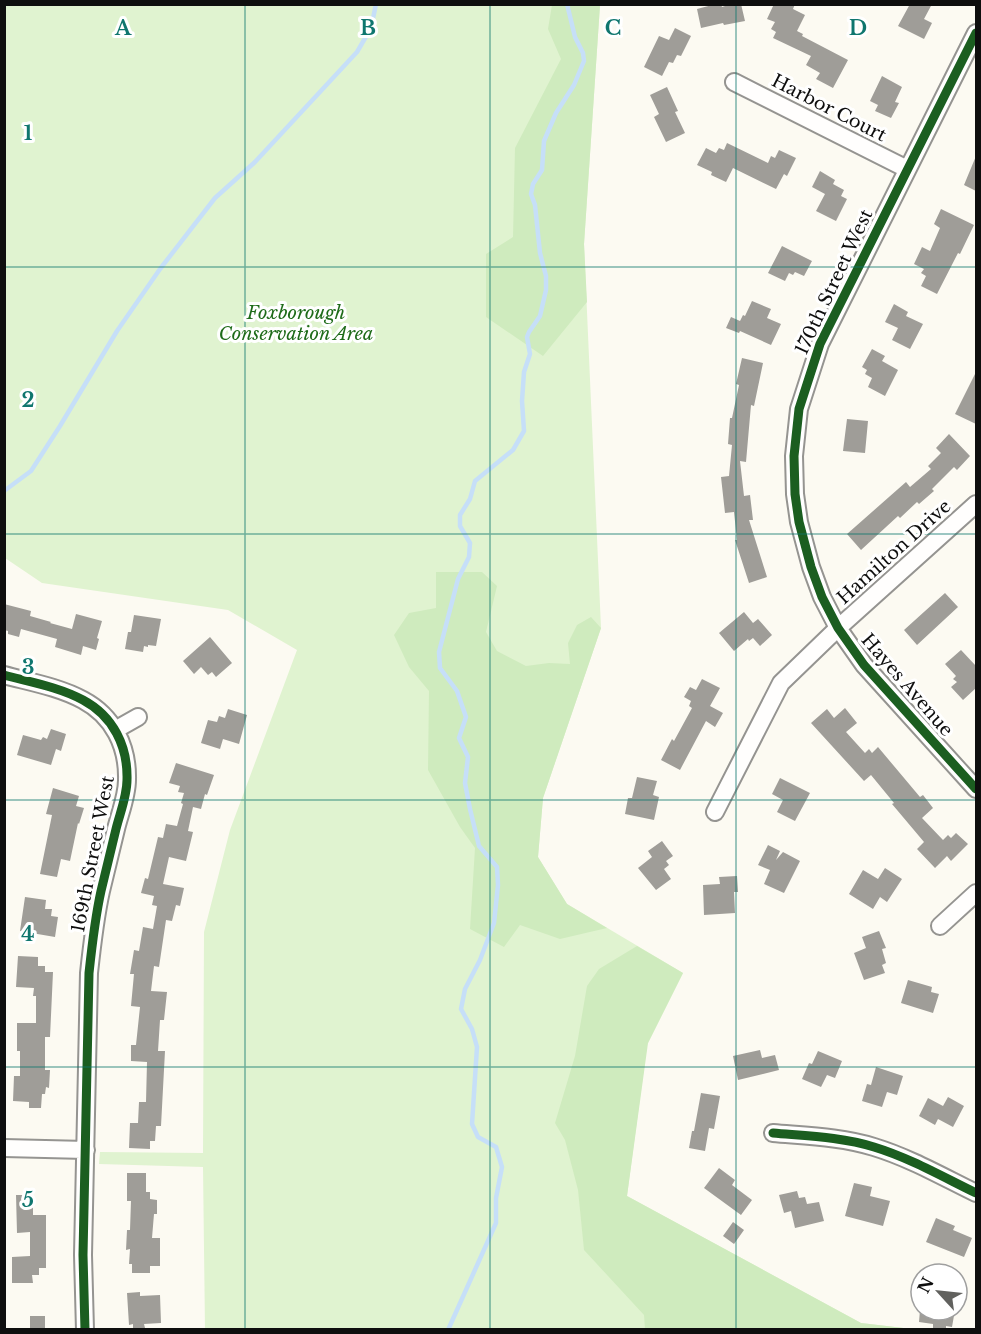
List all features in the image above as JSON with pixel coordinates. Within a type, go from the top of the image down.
[{"type":"street","name":"170th Street West","points":[[838,628],[822,597],[799,522],[795,494],[794,456],[799,409],[820,344],[976,33]]},
{"type":"street","name":"Harbor Court","points":[[734,82],[907,170]]},
{"type":"street","name":"Hamilton Drive","points":[[715,812],[781,683],[838,628],[976,504]]},
{"type":"street","name":"Hayes Avenue","points":[[838,628],[864,665],[976,789]]},
{"type":"street","name":"169th Street West","points":[[4,675],[84,700],[97,710],[115,730],[125,752],[128,781],[100,894],[89,973],[83,1255],[85,1329]]},
{"type":"street","points":[[115,730],[138,717]]},
{"type":"street","points":[[940,926],[976,893]]},
{"type":"street","points":[[773,1133],[831,1138],[874,1147],[897,1155],[976,1193]]},
{"type":"street","points":[[4,1148],[86,1150]]},
{"type":"green space","name":"Foxborough Conservation Area","points":[[4,5],[600,5],[584,244],[601,628],[543,798],[538,857],[567,904],[683,973],[647,1045],[627,1196],[861,1323],[912,1329],[205,1329],[203,1167],[99,1164],[100,1152],[203,1153],[204,932],[230,830],[297,650],[228,610],[42,583],[5,558]]},
{"type":"green space","points":[[552,5],[600,5],[584,244],[587,302],[543,356],[486,317],[486,254],[513,237],[515,148],[561,59],[548,29]]},
{"type":"green space","points":[[436,572],[482,572],[497,586],[486,632],[497,651],[526,666],[549,663],[570,664],[568,643],[577,625],[591,617],[601,628],[543,798],[538,857],[567,904],[607,928],[560,939],[520,925],[504,947],[470,929],[475,848],[460,827],[428,770],[429,691],[409,667],[394,635],[409,613],[436,608]]},
{"type":"green space","points":[[637,946],[683,973],[648,1043],[627,1196],[861,1323],[912,1329],[645,1329],[644,1315],[584,1250],[578,1190],[565,1140],[555,1123],[575,1056],[587,986],[599,969]]},
{"type":"building","points":[[721,4],[722,7],[741,4],[745,21],[701,28],[697,9]]},
{"type":"building","points":[[774,4],[795,4],[793,9],[805,15],[797,31],[803,34],[802,36],[848,60],[833,88],[816,79],[820,73],[806,65],[811,56],[773,38],[776,32],[771,29],[775,22],[767,19]]},
{"type":"building","points":[[910,4],[932,4],[924,19],[932,23],[924,39],[898,26]]},
{"type":"building","points":[[675,28],[691,36],[681,56],[677,55],[673,63],[669,62],[662,76],[644,67],[659,36],[669,40]]},
{"type":"building","points":[[882,76],[902,87],[895,102],[899,103],[891,118],[875,111],[878,105],[870,101]]},
{"type":"building","points":[[667,87],[685,133],[666,142],[654,117],[659,114],[650,95]]},
{"type":"building","points":[[727,143],[768,163],[771,156],[775,158],[779,150],[796,158],[787,176],[784,174],[776,189],[733,168],[726,182],[697,165],[706,148],[716,153],[719,148],[724,150]]},
{"type":"building","points":[[976,156],[976,191],[964,185]]},
{"type":"building","points":[[820,171],[835,180],[833,184],[844,190],[841,196],[847,199],[836,221],[816,211],[825,194],[812,187]]},
{"type":"building","points":[[941,209],[974,225],[937,294],[921,286],[926,276],[921,273],[924,269],[914,264],[922,247],[930,251],[940,228],[934,224]]},
{"type":"building","points":[[782,246],[812,261],[804,276],[795,272],[793,275],[789,273],[785,281],[768,273]]},
{"type":"building","points":[[752,301],[771,309],[767,318],[781,324],[771,345],[740,331],[739,333],[726,328],[731,317],[740,321],[743,315],[745,316]]},
{"type":"building","points":[[894,304],[908,312],[906,316],[923,324],[910,349],[892,340],[898,328],[885,322]]},
{"type":"building","points":[[872,349],[885,356],[882,361],[898,370],[885,396],[868,387],[872,378],[865,374],[867,370],[862,367]]},
{"type":"building","points":[[742,358],[763,363],[754,406],[751,405],[746,462],[740,461],[744,496],[750,495],[753,520],[749,520],[767,577],[749,583],[735,540],[737,540],[734,512],[725,513],[721,477],[729,476],[732,445],[728,444],[730,418],[732,418],[739,385],[736,384]]},
{"type":"building","points":[[976,372],[976,424],[955,414]]},
{"type":"building","points":[[847,419],[868,421],[865,453],[843,451]]},
{"type":"building","points":[[949,434],[970,456],[957,470],[954,467],[932,489],[934,491],[919,504],[917,502],[900,518],[898,516],[861,550],[847,534],[906,482],[910,487],[931,469],[928,466],[941,453],[936,448]]},
{"type":"building","points":[[945,593],[958,607],[917,645],[904,630]]},
{"type":"building","points":[[4,604],[31,611],[30,616],[72,629],[76,614],[102,621],[96,650],[83,646],[81,655],[55,647],[57,639],[21,629],[19,637],[8,634],[8,631],[4,630]]},
{"type":"building","points":[[744,612],[753,623],[758,619],[772,635],[760,646],[753,638],[749,641],[748,639],[734,651],[719,633]]},
{"type":"building","points":[[134,615],[161,619],[156,646],[144,646],[143,652],[125,649]]},
{"type":"building","points":[[210,637],[232,663],[216,677],[212,672],[208,675],[201,667],[194,674],[183,661]]},
{"type":"building","points":[[961,650],[976,666],[976,688],[963,700],[951,687],[957,682],[953,679],[956,676],[945,664]]},
{"type":"building","points":[[702,679],[720,688],[710,706],[723,713],[715,727],[706,721],[680,770],[661,760],[692,708],[689,706],[691,701],[684,697],[690,687],[696,690]]},
{"type":"building","points":[[845,708],[857,723],[846,732],[865,753],[869,749],[872,753],[878,747],[920,797],[923,795],[933,808],[922,818],[943,840],[948,835],[951,838],[956,833],[968,844],[951,861],[947,856],[935,868],[917,849],[924,842],[871,775],[864,781],[811,723],[827,709],[834,718]]},
{"type":"building","points":[[228,709],[247,715],[239,744],[223,739],[220,749],[201,743],[208,720],[217,722],[219,716],[225,718]]},
{"type":"building","points":[[51,729],[66,734],[61,751],[56,749],[51,765],[17,755],[23,735],[41,740],[43,737],[47,739]]},
{"type":"building","points":[[176,763],[214,775],[201,809],[193,807],[188,831],[193,832],[186,861],[169,857],[163,884],[184,888],[180,906],[176,905],[172,921],[166,920],[159,967],[154,966],[151,991],[167,992],[164,1020],[160,1020],[158,1051],[165,1051],[161,1126],[156,1126],[155,1141],[150,1141],[150,1149],[129,1148],[130,1123],[138,1123],[139,1102],[146,1102],[147,1062],[131,1061],[131,1045],[136,1045],[140,1007],[131,1006],[134,974],[130,974],[134,950],[139,951],[143,927],[153,929],[157,906],[152,905],[154,896],[141,893],[145,878],[148,879],[158,837],[163,838],[166,824],[177,826],[183,804],[181,803],[184,793],[178,792],[180,786],[169,783]]},
{"type":"building","points":[[637,777],[657,781],[653,795],[659,797],[654,820],[625,814],[628,798],[632,798]]},
{"type":"building","points":[[780,778],[810,793],[795,821],[777,812],[783,800],[772,794]]},
{"type":"building","points":[[53,788],[79,796],[76,806],[84,808],[78,823],[70,861],[61,859],[57,877],[40,874],[52,815],[46,814]]},
{"type":"building","points":[[662,841],[673,856],[666,861],[669,865],[664,869],[671,879],[656,890],[638,868],[652,857],[648,851]]},
{"type":"building","points":[[768,845],[780,851],[776,860],[783,852],[800,861],[784,893],[764,884],[770,870],[758,865]]},
{"type":"building","points":[[885,868],[902,879],[887,902],[880,897],[873,909],[849,894],[863,870],[878,879]]},
{"type":"building","points":[[737,876],[738,892],[734,892],[735,913],[704,915],[703,885],[720,884],[719,877]]},
{"type":"building","points":[[25,897],[46,900],[45,909],[52,909],[51,916],[58,917],[55,937],[20,931]]},
{"type":"building","points":[[879,931],[886,948],[882,949],[886,963],[882,965],[885,973],[864,980],[854,953],[866,948],[862,937]]},
{"type":"building","points":[[18,956],[38,957],[38,966],[45,966],[45,972],[53,972],[50,1037],[45,1037],[45,1070],[50,1070],[49,1088],[46,1087],[45,1094],[42,1094],[41,1108],[29,1108],[29,1102],[13,1101],[14,1076],[20,1076],[17,1023],[36,1023],[34,988],[16,987]]},
{"type":"building","points":[[908,980],[932,987],[931,992],[939,994],[933,1013],[901,1003]]},
{"type":"building","points":[[760,1050],[762,1058],[775,1055],[779,1070],[738,1080],[733,1056]]},
{"type":"building","points":[[818,1051],[842,1061],[835,1078],[827,1075],[821,1087],[802,1079],[809,1063],[812,1064]]},
{"type":"building","points":[[876,1067],[903,1076],[897,1095],[887,1092],[882,1107],[862,1101],[867,1084],[871,1085]]},
{"type":"building","points":[[701,1093],[720,1096],[714,1129],[709,1128],[705,1151],[689,1148]]},
{"type":"building","points":[[948,1097],[964,1106],[953,1127],[938,1119],[935,1125],[919,1116],[928,1098],[943,1106]]},
{"type":"building","points":[[719,1168],[735,1180],[732,1185],[752,1200],[741,1215],[704,1188]]},
{"type":"building","points":[[127,1173],[146,1173],[146,1192],[150,1192],[150,1199],[157,1200],[157,1214],[154,1214],[152,1238],[160,1238],[160,1266],[150,1266],[150,1273],[132,1273],[132,1264],[129,1264],[130,1249],[126,1250],[127,1230],[130,1230],[131,1201],[127,1201]]},
{"type":"building","points":[[854,1183],[872,1187],[870,1196],[890,1201],[883,1226],[845,1216]]},
{"type":"building","points":[[797,1191],[799,1198],[805,1197],[807,1204],[819,1202],[824,1221],[795,1228],[791,1211],[784,1213],[779,1195]]},
{"type":"building","points":[[16,1195],[33,1195],[33,1215],[46,1215],[46,1268],[39,1268],[39,1275],[32,1275],[33,1283],[12,1283],[12,1257],[30,1256],[30,1232],[17,1233]]},
{"type":"building","points":[[936,1218],[955,1226],[953,1230],[972,1238],[964,1257],[926,1242]]},
{"type":"building","points":[[733,1222],[744,1230],[734,1244],[723,1236]]},
{"type":"building","points":[[140,1292],[140,1296],[160,1295],[161,1323],[144,1324],[145,1328],[133,1329],[133,1324],[129,1325],[127,1293]]},
{"type":"building","points":[[30,1316],[45,1316],[45,1329],[30,1329]]},
{"type":"building","points":[[919,1322],[953,1322],[952,1327],[946,1326],[946,1329],[933,1329],[933,1324]]},
{"type":"waterway","points":[[4,491],[31,471],[117,331],[160,269],[215,198],[255,162],[357,52],[371,28],[376,4]]},
{"type":"waterway","points":[[448,1330],[496,1223],[496,1198],[502,1167],[496,1147],[478,1137],[472,1124],[477,1047],[472,1029],[461,1009],[465,989],[480,960],[494,923],[498,885],[497,867],[479,846],[465,783],[468,757],[459,738],[466,717],[457,691],[440,668],[439,652],[458,579],[469,557],[470,543],[460,526],[460,515],[470,499],[475,481],[513,450],[524,431],[522,401],[524,372],[530,354],[527,337],[540,316],[546,290],[535,205],[531,194],[533,184],[542,170],[544,141],[584,61],[567,4]]},
{"type":"cycle path","points":[[976,33],[820,344],[799,409],[794,456],[795,494],[799,522],[822,597],[838,628],[864,665],[976,789]]},
{"type":"cycle path","points":[[4,675],[64,692],[94,707],[103,714],[117,733],[127,767],[126,792],[99,901],[89,973],[83,1255],[85,1330]]},
{"type":"cycle path","points":[[773,1133],[837,1139],[874,1147],[913,1162],[976,1193]]}]
